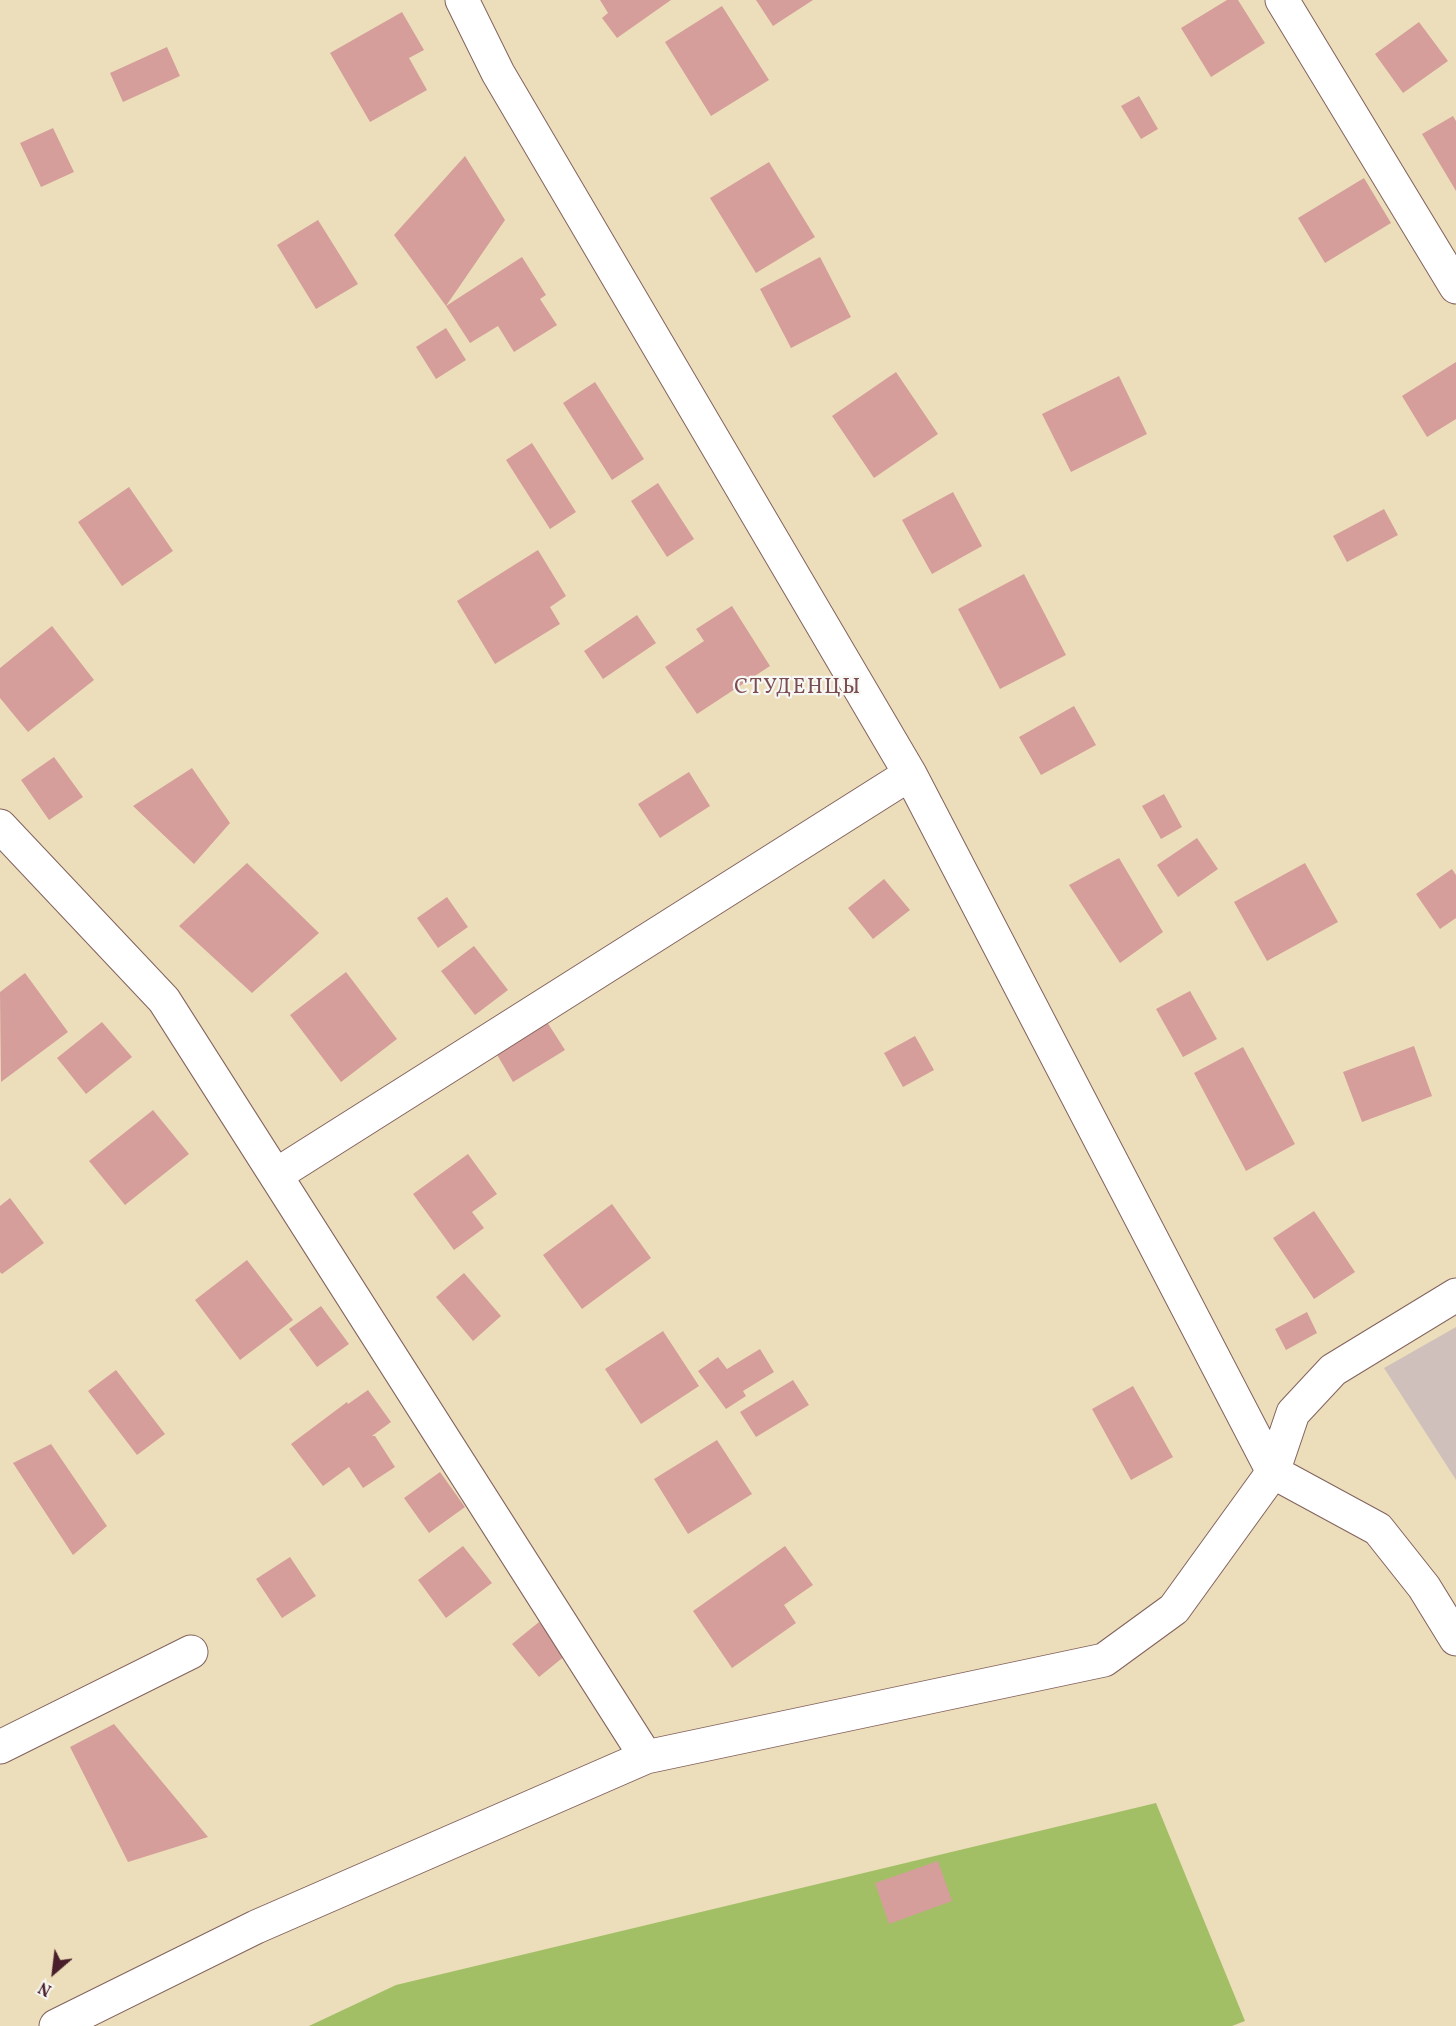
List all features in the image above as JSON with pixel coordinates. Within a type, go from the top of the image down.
[{"type":"street","points":[[462,0],[498,73],[910,774],[1273,1472],[1378,1529],[1424,1587],[1456,1639]]},
{"type":"street","points":[[1282,0],[1456,287]]},
{"type":"street","points":[[276,1175],[910,774]]},
{"type":"street","points":[[0,826],[164,1000],[646,1757]]},
{"type":"street","points":[[56,2026],[256,1928],[646,1757],[1104,1660],[1174,1609],[1273,1472],[1293,1413],[1333,1370],[1456,1295]]},
{"type":"street","points":[[0,1747],[191,1652]]},
{"type":"shaded area","points":[[1456,1327],[1456,1480],[1384,1368]]},
{"type":"green space","points":[[1156,1803],[1245,2021],[1232,2026],[309,2026],[396,1985]]},
{"type":"building","points":[[600,0],[671,0],[617,38],[602,18],[608,13]]},
{"type":"building","points":[[756,0],[813,0],[773,26]]},
{"type":"building","points":[[1227,0],[1238,0],[1265,43],[1211,77],[1181,28]]},
{"type":"building","points":[[722,6],[769,80],[711,116],[665,42]]},
{"type":"building","points":[[402,12],[424,50],[409,58],[427,90],[370,122],[330,53]]},
{"type":"building","points":[[1419,22],[1448,61],[1403,93],[1375,54]]},
{"type":"building","points":[[167,47],[180,76],[123,102],[110,73]]},
{"type":"building","points":[[1139,96],[1158,129],[1141,139],[1121,106]]},
{"type":"building","points":[[1453,116],[1456,121],[1456,191],[1422,134]]},
{"type":"building","points":[[53,128],[74,172],[41,187],[20,143]]},
{"type":"building","points":[[465,156],[505,220],[446,306],[394,235]]},
{"type":"building","points":[[769,162],[815,237],[756,273],[710,198]]},
{"type":"building","points":[[1364,178],[1391,223],[1325,263],[1298,218]]},
{"type":"building","points":[[318,220],[358,284],[316,309],[277,245]]},
{"type":"building","points":[[522,257],[546,295],[540,299],[557,325],[514,352],[498,326],[470,343],[446,306]]},
{"type":"building","points":[[820,257],[851,317],[791,348],[760,289]]},
{"type":"building","points":[[446,328],[466,360],[436,379],[416,347]]},
{"type":"building","points":[[1456,362],[1456,419],[1427,437],[1402,396]]},
{"type":"building","points":[[896,372],[938,434],[874,478],[832,416]]},
{"type":"building","points":[[1119,376],[1147,434],[1071,472],[1042,414]]},
{"type":"building","points":[[595,382],[644,459],[612,480],[563,403]]},
{"type":"building","points":[[532,443],[576,512],[550,529],[506,460]]},
{"type":"building","points":[[658,483],[694,539],[667,557],[631,501]]},
{"type":"building","points":[[129,487],[173,551],[122,586],[78,522]]},
{"type":"building","points":[[953,492],[982,546],[932,574],[902,520]]},
{"type":"building","points":[[1384,509],[1398,535],[1347,562],[1333,536]]},
{"type":"building","points":[[538,550],[566,596],[550,607],[560,624],[495,664],[457,601]]},
{"type":"building","points":[[1024,574],[1066,655],[1000,689],[958,609]]},
{"type":"building","points":[[732,606],[770,666],[697,714],[665,667],[704,641],[696,629]]},
{"type":"building","points":[[637,615],[656,643],[603,679],[584,651]]},
{"type":"building","points":[[52,626],[94,680],[28,732],[0,698],[0,668]]},
{"type":"building","points":[[1074,706],[1096,745],[1041,775],[1019,737]]},
{"type":"building","points":[[54,757],[83,797],[49,820],[21,780]]},
{"type":"building","points":[[192,768],[230,823],[194,864],[133,806]]},
{"type":"building","points":[[689,772],[710,806],[660,838],[638,804]]},
{"type":"building","points":[[1164,794],[1182,827],[1161,839],[1142,806]]},
{"type":"building","points":[[1197,838],[1218,869],[1178,897],[1157,865]]},
{"type":"building","points":[[1119,858],[1163,932],[1120,963],[1069,885]]},
{"type":"building","points":[[247,863],[319,933],[252,993],[179,926]]},
{"type":"building","points":[[1305,863],[1338,922],[1267,961],[1234,902]]},
{"type":"building","points":[[1452,869],[1456,875],[1456,918],[1440,929],[1416,894]]},
{"type":"building","points":[[884,879],[910,910],[873,939],[848,908]]},
{"type":"building","points":[[447,897],[468,927],[438,948],[417,918]]},
{"type":"building","points":[[474,946],[508,990],[475,1015],[441,971]]},
{"type":"building","points":[[346,972],[397,1039],[341,1082],[290,1015]]},
{"type":"building","points":[[25,973],[68,1032],[1,1082],[0,992]]},
{"type":"building","points":[[1190,991],[1217,1039],[1183,1057],[1156,1009]]},
{"type":"building","points":[[102,1022],[132,1057],[86,1094],[57,1058]]},
{"type":"building","points":[[547,1022],[565,1050],[513,1082],[496,1053]]},
{"type":"building","points":[[915,1036],[934,1070],[903,1087],[884,1053]]},
{"type":"building","points":[[1414,1046],[1432,1096],[1362,1122],[1343,1072]]},
{"type":"building","points":[[1243,1047],[1295,1144],[1246,1171],[1194,1073]]},
{"type":"building","points":[[153,1110],[189,1154],[125,1205],[89,1161]]},
{"type":"building","points":[[468,1154],[497,1194],[472,1212],[484,1228],[454,1250],[413,1194]]},
{"type":"building","points":[[10,1198],[44,1243],[2,1274],[0,1272],[0,1206]]},
{"type":"building","points":[[612,1204],[651,1258],[582,1309],[543,1255]]},
{"type":"building","points":[[1314,1211],[1355,1272],[1314,1299],[1273,1238]]},
{"type":"building","points":[[247,1260],[293,1320],[240,1360],[195,1300]]},
{"type":"building","points":[[464,1273],[501,1316],[473,1341],[436,1297]]},
{"type":"building","points":[[321,1306],[349,1344],[317,1367],[289,1329]]},
{"type":"building","points":[[1307,1312],[1317,1333],[1286,1350],[1275,1329]]},
{"type":"building","points":[[663,1331],[699,1386],[641,1424],[605,1369]]},
{"type":"building","points":[[760,1349],[774,1372],[743,1391],[746,1396],[726,1409],[698,1371],[718,1357],[727,1369]]},
{"type":"building","points":[[116,1370],[165,1434],[137,1455],[88,1391]]},
{"type":"building","points":[[793,1380],[809,1405],[756,1437],[740,1412]]},
{"type":"building","points":[[1133,1386],[1173,1457],[1131,1480],[1092,1409]]},
{"type":"building","points":[[368,1390],[391,1422],[372,1436],[375,1436],[395,1467],[363,1488],[349,1467],[323,1486],[291,1444],[347,1402],[348,1404]]},
{"type":"building","points":[[717,1440],[752,1494],[688,1534],[654,1479]]},
{"type":"building","points":[[51,1444],[107,1526],[73,1555],[13,1463]]},
{"type":"building","points":[[440,1472],[465,1507],[429,1533],[404,1498]]},
{"type":"building","points":[[463,1546],[492,1583],[446,1618],[418,1580]]},
{"type":"building","points":[[785,1546],[813,1585],[784,1605],[796,1623],[732,1668],[693,1611]]},
{"type":"building","points":[[290,1557],[316,1596],[282,1618],[256,1579]]},
{"type":"building","points":[[539,1622],[566,1655],[539,1677],[512,1644]]},
{"type":"building","points":[[114,1724],[208,1837],[128,1862],[70,1747]]},
{"type":"building","points":[[938,1861],[952,1901],[889,1924],[875,1883]]},
{"type":"district","name":"СТУДЕНЦЫ","points":[[798,689]]}]
